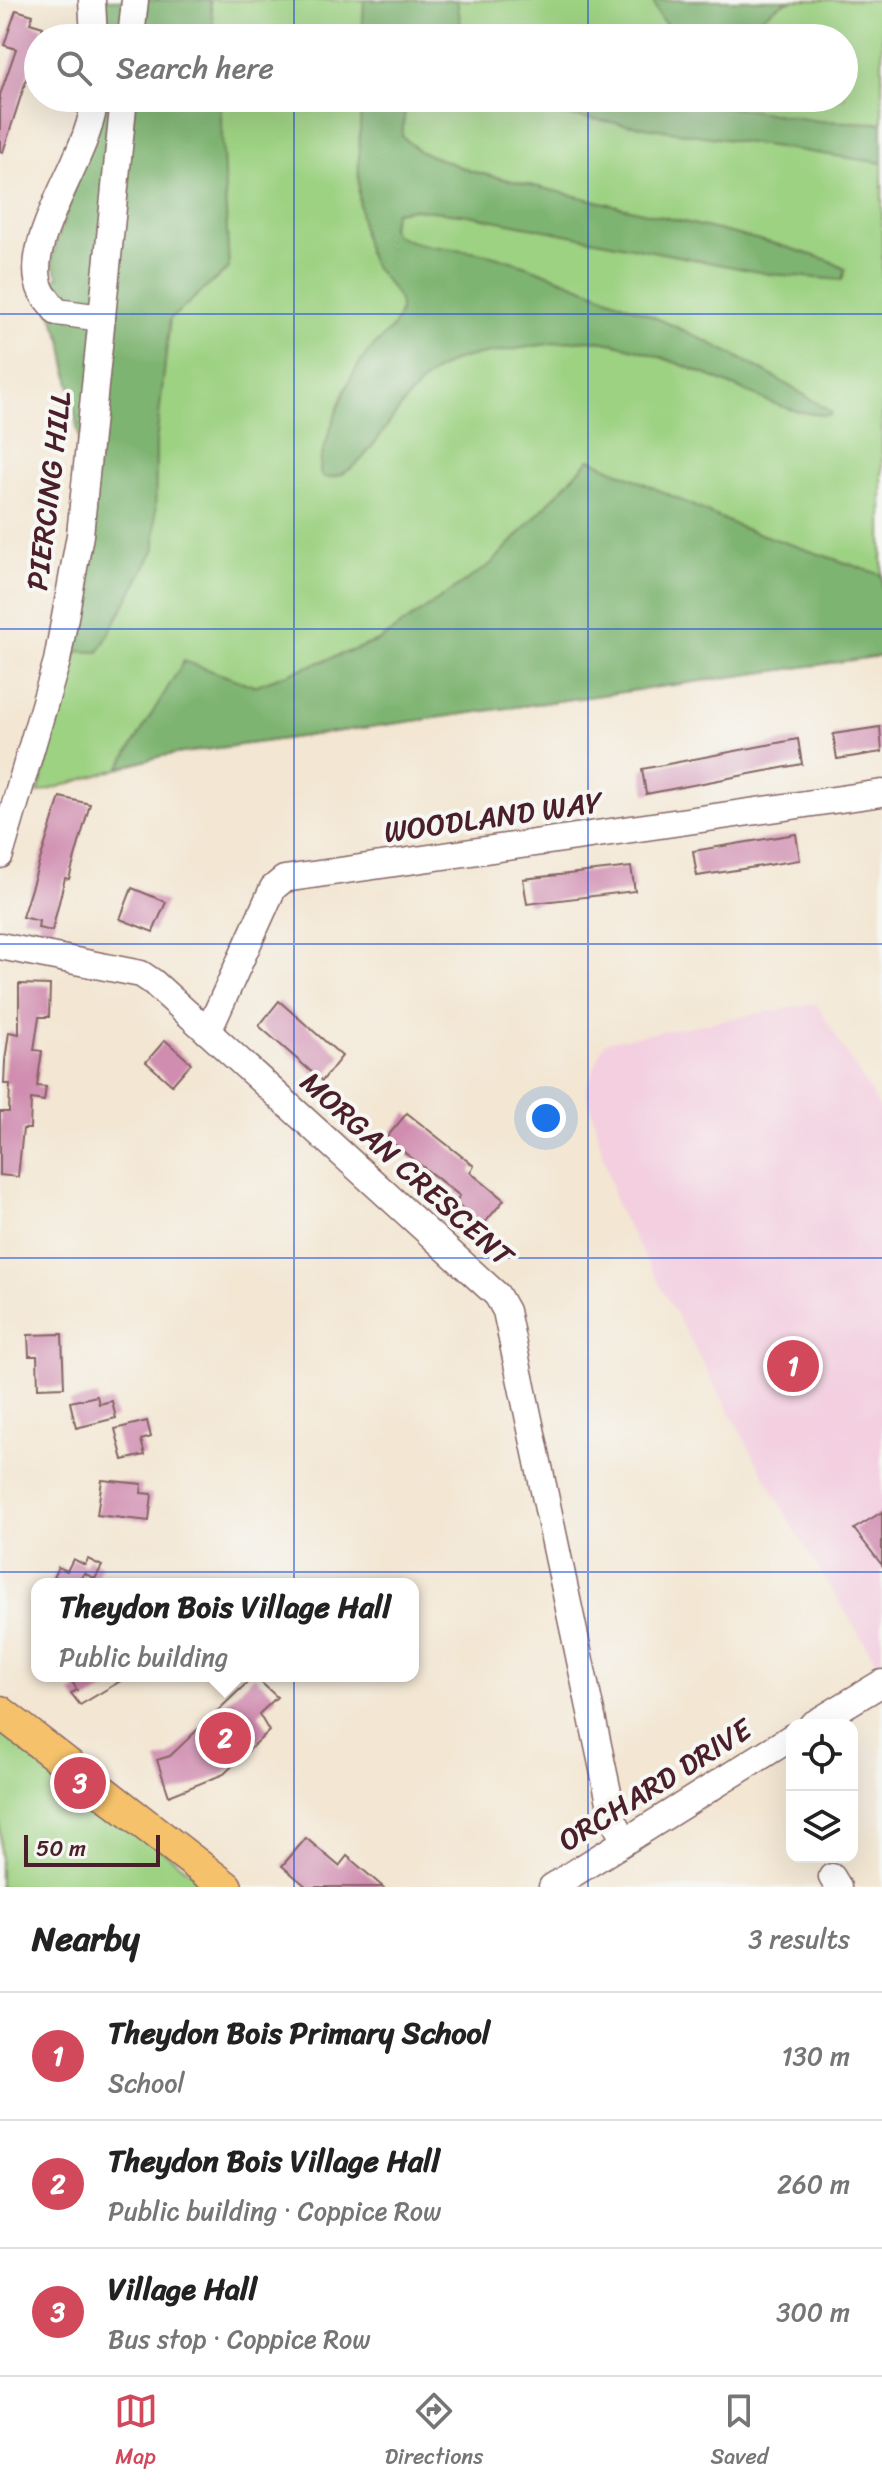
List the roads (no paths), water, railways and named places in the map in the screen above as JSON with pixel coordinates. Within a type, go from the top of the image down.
[{"type":"main road","points":[[0,1712],[226,1887]]},
{"type":"street","points":[[92,0],[93,24]]},
{"type":"street","points":[[132,24],[135,0]]},
{"type":"street","points":[[91,112],[86,139],[45,228],[38,258],[40,290],[57,312],[102,318]]},
{"type":"street","name":"PIERCING HILL","points":[[0,855],[57,661],[80,535],[123,112]]},
{"type":"street","name":"WOODLAND WAY","points":[[208,1032],[273,888],[284,879],[882,793]]},
{"type":"street","name":"MORGAN CRESCENT","points":[[0,946],[141,974],[497,1295],[506,1311],[614,1821],[624,1839]]},
{"type":"street","points":[[822,1719],[882,1683]]},
{"type":"street","name":"ORCHARD DRIVE","points":[[552,1887],[624,1839],[786,1741]]},
{"type":"place","name":"Theydon Bois Primary School","points":[[793,1366]]},
{"type":"place","name":"Theydon Bois Village Hall","points":[[225,1738]]},
{"type":"place","name":"Village Hall","points":[[80,1783]]}]
